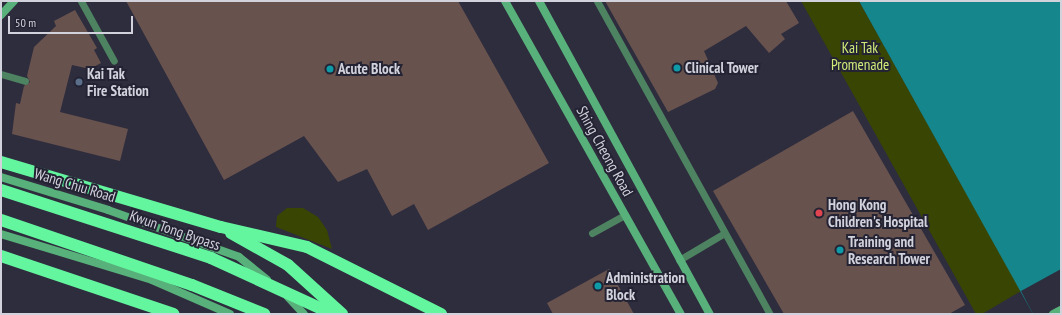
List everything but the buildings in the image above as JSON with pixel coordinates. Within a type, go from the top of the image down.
[{"type":"highway","points":[[1,162],[221,227],[308,247],[440,314]]},
{"type":"highway","name":"Kwun Tong Bypass","points":[[1,190],[211,258],[333,314]]},
{"type":"highway","points":[[1,220],[192,285],[264,314]]},
{"type":"highway","points":[[221,227],[288,265],[342,314]]},
{"type":"highway","points":[[1,256],[172,314]]},
{"type":"main road","points":[[1,15],[14,1]]},
{"type":"main road","name":"Shing Cheong Road","points":[[505,1],[681,314]]},
{"type":"main road","name":"Shing Cheong Road","points":[[539,1],[679,260],[710,314]]},
{"type":"main road","name":"Wang Chiu Road","points":[[1,176],[108,210],[239,257],[299,306],[304,314]]},
{"type":"main road","points":[[1,234],[152,280],[230,314]]},
{"type":"main road","points":[[1053,314],[1061,310]]},
{"type":"lane","points":[[81,1],[114,61]]},
{"type":"lane","points":[[597,1],[723,234],[770,314]]},
{"type":"lane","points":[[1,74],[25,81]]},
{"type":"lane","points":[[592,233],[625,215]]},
{"type":"lane","points":[[679,260],[723,234]]},
{"type":"green space","name":"Kai Tak Promenade","points":[[801,1],[859,1],[1021,291],[982,314],[976,314]]},
{"type":"green space","points":[[287,208],[303,208],[318,217],[327,230],[332,249],[276,227],[277,216]]},
{"type":"shaded area","points":[[859,1],[1061,1],[1061,314],[1033,314]]},
{"type":"pier","points":[[1061,269],[1061,314],[1033,314],[1021,291]]},
{"type":"place","name":"Clinical Tower","points":[[677,68]]},
{"type":"place","name":"Acute Block","points":[[330,69]]},
{"type":"place","name":"Kai Tak Fire Station","points":[[79,82]]},
{"type":"place","name":"Hong Kong Children's Hospital","points":[[819,213]]},
{"type":"place","name":"Training and Research Tower","points":[[840,250]]},
{"type":"place","name":"Administration Block","points":[[598,286]]}]
